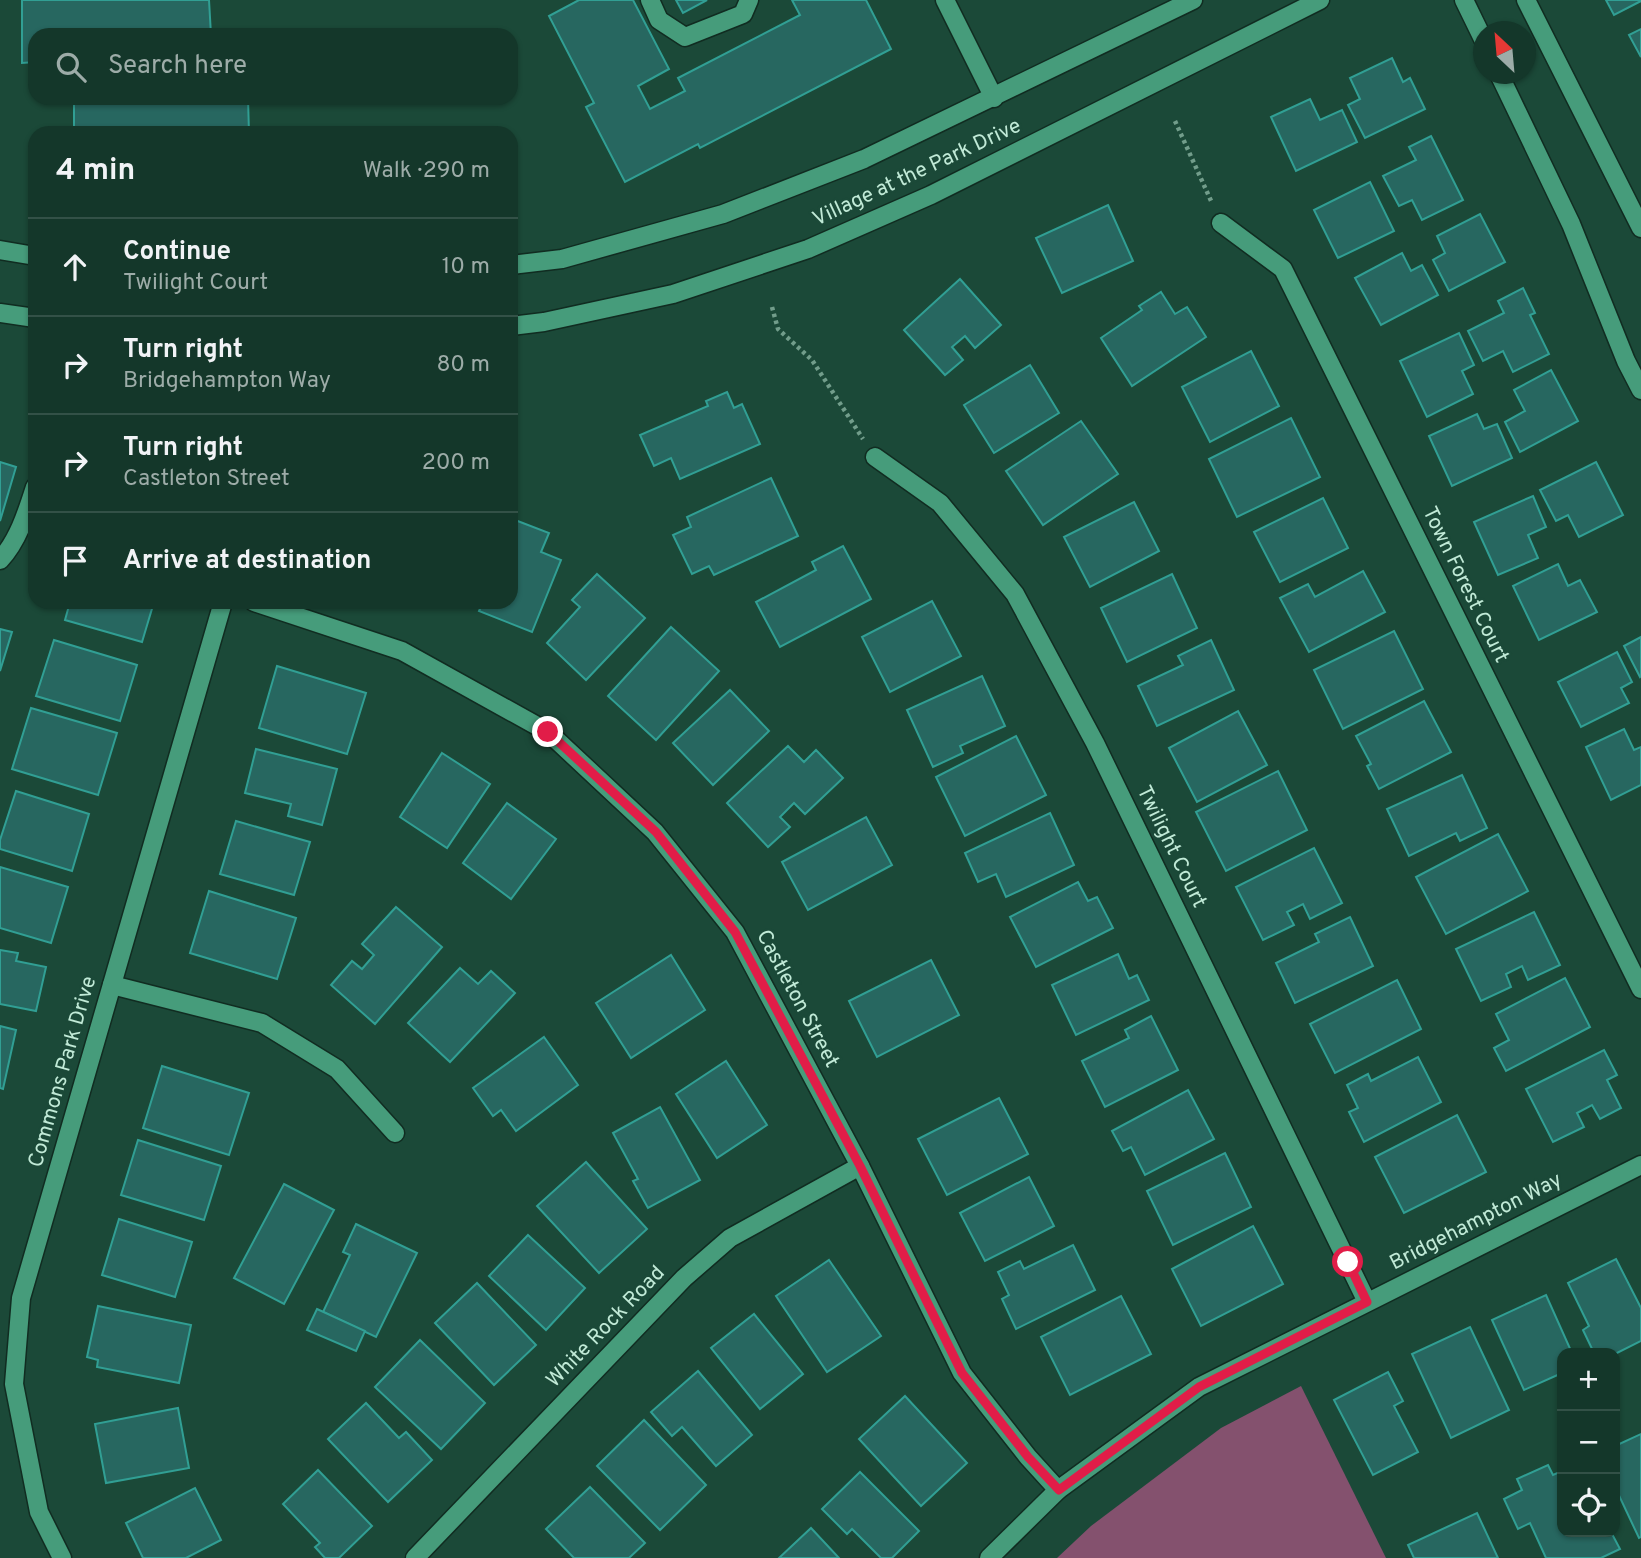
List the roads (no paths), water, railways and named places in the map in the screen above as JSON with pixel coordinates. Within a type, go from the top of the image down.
[{"type":"street","points":[[650,0],[659,20],[685,37],[743,14],[749,0]]},
{"type":"street","points":[[945,0],[994,98]]},
{"type":"street","name":"Village at the Park Drive","points":[[518,264],[562,259],[723,215],[864,159],[1193,0]]},
{"type":"street","name":"Village at the Park Drive","points":[[518,326],[673,294],[808,249],[931,195],[1320,0]]},
{"type":"street","points":[[1464,0],[1474,21]]},
{"type":"street","points":[[1526,0],[1641,228]]},
{"type":"street","points":[[1504,84],[1571,224],[1626,361],[1641,390]]},
{"type":"street","name":"Town Forest Court","points":[[1221,223],[1283,269],[1641,989]]},
{"type":"street","points":[[0,250],[28,255]]},
{"type":"street","points":[[0,313],[28,317]]},
{"type":"street","name":"Twilight Court","points":[[875,457],[940,503],[1015,594],[1095,743],[1367,1302]]},
{"type":"street","points":[[0,560],[9,551],[28,507]]},
{"type":"street","name":"Commons Park Drive","points":[[62,1558],[39,1512],[15,1384],[22,1298],[221,609]]},
{"type":"street","name":"Castleton Street","points":[[275,609],[402,651],[548,732],[656,832],[735,932],[860,1166],[962,1373],[1028,1457],[1059,1490]]},
{"type":"street","points":[[112,985],[262,1023],[337,1069],[395,1133]]},
{"type":"street","name":"Bridgehampton Way","points":[[989,1558],[1059,1490],[1199,1387],[1641,1165]]},
{"type":"street","name":"White Rock Road","points":[[415,1558],[684,1278],[730,1238],[860,1166]]}]
